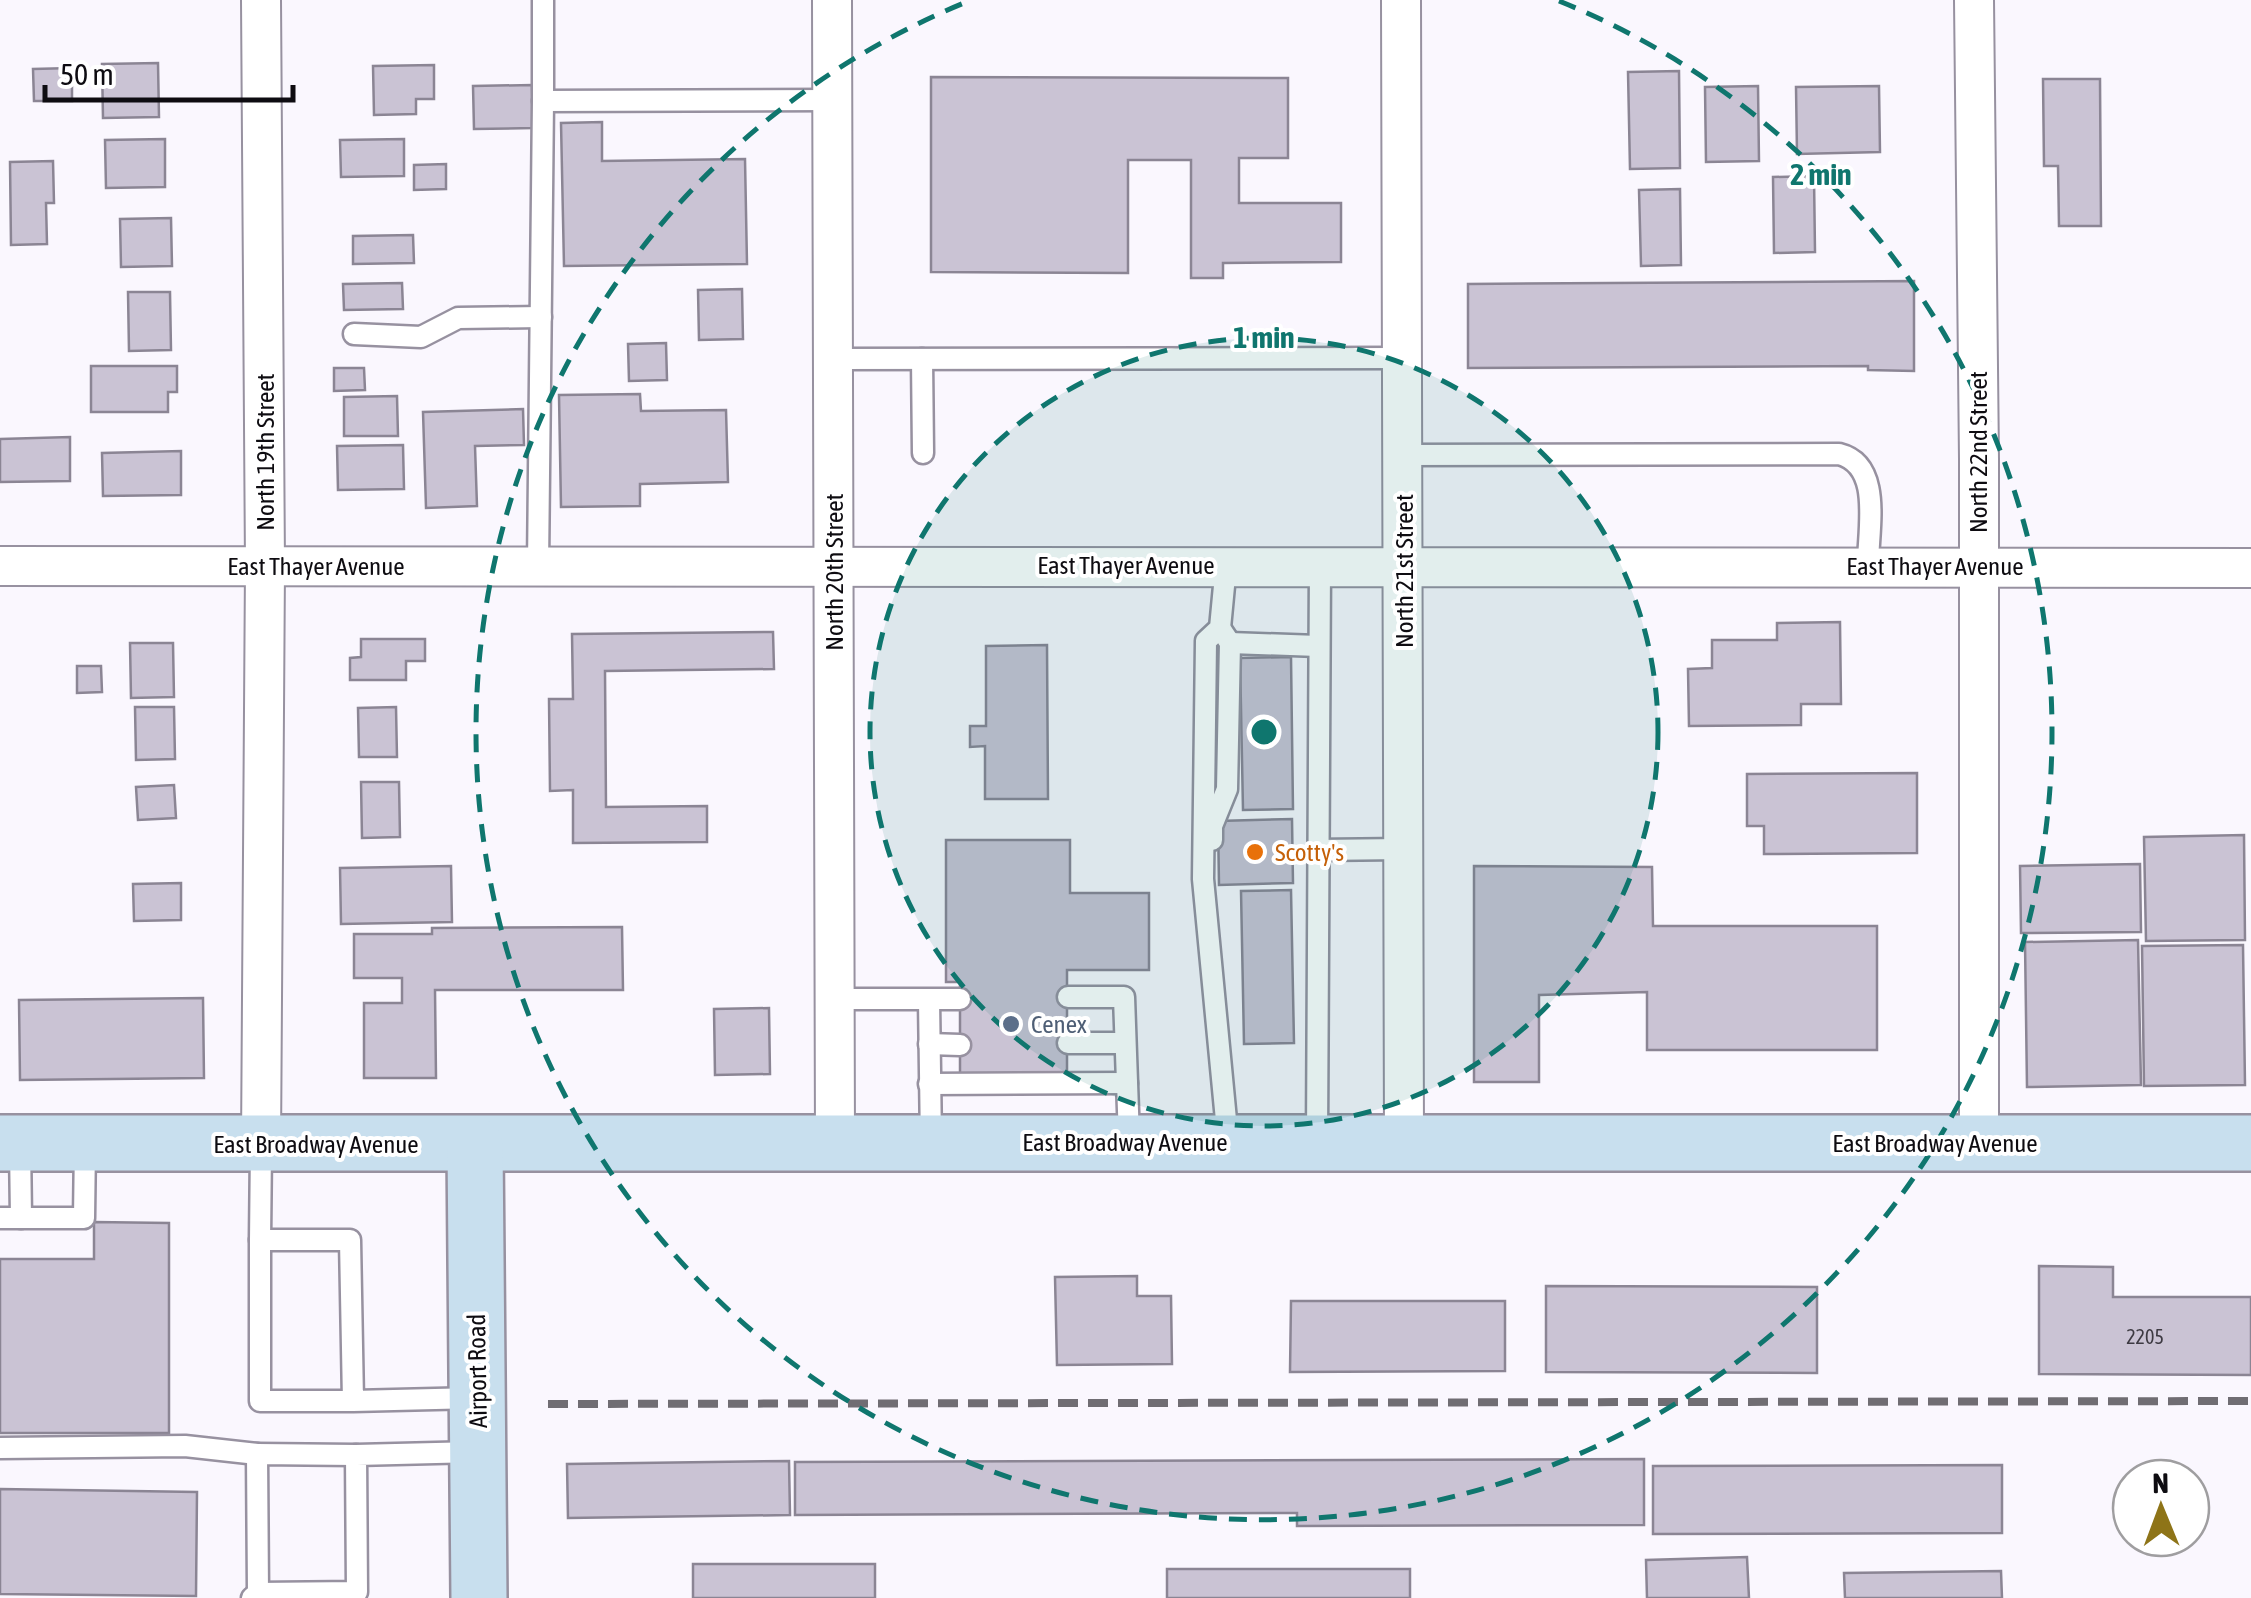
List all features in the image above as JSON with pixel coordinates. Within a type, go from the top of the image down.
[{"type":"street","name":"North 19th Street","points":[[261,0],[265,566],[261,1144]]},
{"type":"street","name":"North 20th Street","points":[[832,0],[836,1144]]},
{"type":"street","name":"North 21st Street","points":[[1401,0],[1404,1142]]},
{"type":"street","name":"North 22nd Street","points":[[1974,0],[1979,1143]]},
{"type":"street","name":"East Thayer Avenue","points":[[0,566],[2251,568]]},
{"type":"street","name":"East Broadway Avenue","points":[[10,1143],[2251,1143]]},
{"type":"street","name":"Airport Road","points":[[475,1145],[479,1598]]},
{"type":"lane","points":[[538,566],[543,0]]},
{"type":"lane","points":[[543,101],[832,100]]},
{"type":"lane","points":[[354,334],[422,336],[458,318],[541,318]]},
{"type":"lane","points":[[833,360],[1403,358]]},
{"type":"lane","points":[[922,359],[923,453]]},
{"type":"lane","points":[[1403,455],[1850,457],[1859,462],[1869,480],[1868,566]]},
{"type":"lane","points":[[1225,636],[1226,565]]},
{"type":"lane","points":[[1317,1142],[1320,565]]},
{"type":"lane","points":[[1228,1141],[1203,879],[1206,641],[1225,636],[1318,646]]},
{"type":"lane","points":[[1317,850],[1404,849]]},
{"type":"lane","points":[[1068,997],[1124,997],[1130,1141]]},
{"type":"lane","points":[[834,999],[960,999]]},
{"type":"lane","points":[[929,1000],[931,1144]]},
{"type":"lane","points":[[1068,1043],[1126,1044]]},
{"type":"lane","points":[[929,1044],[960,1045]]},
{"type":"lane","points":[[929,1084],[1127,1084]]},
{"type":"lane","points":[[10,1143],[10,1218],[84,1218],[85,1144]]},
{"type":"lane","points":[[261,1144],[260,1402],[478,1398]]},
{"type":"lane","points":[[260,1240],[350,1240],[353,1401]]},
{"type":"lane","points":[[0,1448],[186,1446],[257,1454],[478,1452]]},
{"type":"lane","points":[[257,1454],[255,1596],[356,1592],[356,1454]]},
{"type":"building","points":[[158,63],[159,117],[103,118],[102,64]]},
{"type":"building","points":[[434,65],[434,99],[416,99],[416,114],[374,115],[373,66]]},
{"type":"building","points":[[72,68],[72,101],[34,101],[33,69]]},
{"type":"building","points":[[1679,71],[1680,168],[1630,169],[1628,72]]},
{"type":"building","points":[[931,77],[1288,78],[1288,158],[1239,158],[1239,203],[1341,203],[1341,262],[1223,263],[1223,278],[1191,278],[1191,160],[1128,160],[1128,273],[931,272]]},
{"type":"building","points":[[2043,79],[2100,79],[2101,226],[2059,226],[2058,166],[2044,166]]},
{"type":"building","points":[[532,85],[533,128],[474,129],[473,86]]},
{"type":"building","points":[[1758,86],[1759,161],[1706,162],[1705,87]]},
{"type":"building","points":[[1879,86],[1880,152],[1797,154],[1796,87]]},
{"type":"building","points":[[602,122],[602,161],[745,159],[747,264],[564,266],[561,123]]},
{"type":"building","points":[[165,139],[165,187],[106,188],[105,140]]},
{"type":"building","points":[[404,139],[404,176],[341,177],[340,140]]},
{"type":"building","points":[[53,161],[54,203],[46,203],[47,244],[11,245],[10,162]]},
{"type":"building","points":[[446,164],[446,189],[414,190],[414,165]]},
{"type":"building","points":[[1814,176],[1815,252],[1774,253],[1773,177]]},
{"type":"building","points":[[1680,189],[1681,265],[1641,266],[1639,190]]},
{"type":"building","points":[[171,218],[172,266],[121,267],[120,219]]},
{"type":"building","points":[[413,235],[414,263],[353,264],[353,236]]},
{"type":"building","points":[[1914,281],[1914,371],[1868,370],[1868,366],[1468,368],[1468,284]]},
{"type":"building","points":[[402,283],[403,309],[344,310],[343,284]]},
{"type":"building","points":[[742,289],[743,339],[699,340],[698,290]]},
{"type":"building","points":[[128,292],[170,292],[171,350],[129,351]]},
{"type":"building","points":[[666,343],[667,380],[629,381],[628,344]]},
{"type":"building","points":[[91,366],[177,366],[177,392],[168,392],[168,412],[91,412]]},
{"type":"building","points":[[334,368],[364,368],[365,390],[334,391]]},
{"type":"building","points":[[640,394],[641,411],[726,410],[728,482],[640,484],[640,506],[561,507],[559,395]]},
{"type":"building","points":[[397,396],[398,436],[344,436],[344,397]]},
{"type":"building","points":[[523,409],[524,445],[475,446],[477,506],[426,508],[423,412]]},
{"type":"building","points":[[70,437],[70,481],[0,482],[0,439]]},
{"type":"building","points":[[403,445],[404,489],[338,490],[337,446]]},
{"type":"building","points":[[181,451],[181,495],[103,496],[102,453]]},
{"type":"building","points":[[1840,622],[1841,704],[1801,704],[1801,725],[1689,726],[1688,669],[1712,668],[1712,640],[1777,640],[1777,623]]},
{"type":"building","points":[[773,632],[774,669],[605,671],[606,807],[707,806],[707,842],[573,843],[573,790],[550,791],[549,699],[573,699],[572,634]]},
{"type":"building","points":[[361,639],[425,639],[425,661],[406,661],[406,680],[350,680],[350,658],[361,657]]},
{"type":"building","points":[[130,643],[173,643],[174,697],[131,698]]},
{"type":"building","points":[[1047,645],[1048,799],[985,799],[985,746],[970,747],[970,726],[986,726],[986,646]]},
{"type":"building","points":[[1291,657],[1293,809],[1243,810],[1240,658]]},
{"type":"building","points":[[77,666],[101,666],[102,692],[77,693]]},
{"type":"building","points":[[135,707],[174,707],[175,759],[136,760]]},
{"type":"building","points":[[396,707],[397,757],[359,757],[358,708]]},
{"type":"building","points":[[1917,773],[1917,853],[1764,854],[1764,826],[1747,826],[1747,774]]},
{"type":"building","points":[[361,782],[399,782],[400,837],[362,838]]},
{"type":"building","points":[[174,785],[176,818],[138,820],[136,787]]},
{"type":"building","name":"Scotty's","points":[[1292,819],[1293,883],[1219,885],[1218,821]]},
{"type":"building","points":[[2244,835],[2245,940],[2146,941],[2144,837]]},
{"type":"building","points":[[946,840],[1070,840],[1070,893],[1149,893],[1149,970],[1067,970],[1067,1077],[960,1077],[960,982],[946,982]]},
{"type":"building","points":[[2140,864],[2141,932],[2021,933],[2020,866]]},
{"type":"building","points":[[451,866],[452,922],[341,924],[340,868]]},
{"type":"building","points":[[1474,866],[1652,867],[1653,926],[1877,926],[1877,1050],[1647,1050],[1647,992],[1539,995],[1539,1082],[1474,1082]]},
{"type":"building","points":[[181,883],[181,920],[134,921],[133,884]]},
{"type":"building","points":[[1291,890],[1294,1043],[1244,1044],[1241,891]]},
{"type":"building","points":[[622,927],[623,990],[435,990],[436,1078],[364,1078],[364,1003],[402,1003],[402,978],[354,978],[354,934],[432,934],[432,928]]},
{"type":"building","points":[[2138,940],[2141,1085],[2027,1087],[2025,942]]},
{"type":"building","points":[[2243,945],[2245,1085],[2144,1086],[2142,946]]},
{"type":"building","points":[[203,998],[204,1078],[20,1080],[19,1000]]},
{"type":"building","points":[[769,1008],[770,1074],[715,1075],[714,1009]]},
{"type":"building","points":[[94,1222],[169,1223],[169,1433],[0,1433],[0,1259],[94,1259]]},
{"type":"building","points":[[2039,1266],[2113,1267],[2113,1297],[2251,1297],[2251,1375],[2039,1374]]},
{"type":"building","points":[[1137,1276],[1137,1296],[1171,1296],[1172,1364],[1057,1365],[1055,1277]]},
{"type":"building","points":[[1546,1286],[1817,1287],[1817,1373],[1546,1372]]},
{"type":"building","points":[[1291,1301],[1505,1301],[1505,1371],[1290,1372]]},
{"type":"building","points":[[1644,1459],[1644,1525],[1297,1526],[1297,1513],[795,1515],[795,1462]]},
{"type":"building","points":[[789,1461],[790,1515],[568,1518],[567,1464]]},
{"type":"building","points":[[2002,1465],[2002,1533],[1653,1534],[1653,1466]]},
{"type":"building","points":[[0,1489],[197,1492],[196,1596],[0,1594]]},
{"type":"building","points":[[1747,1557],[1749,1598],[1647,1598],[1646,1560]]},
{"type":"building","points":[[693,1564],[875,1564],[875,1598],[693,1598]]},
{"type":"building","points":[[1167,1569],[1410,1569],[1410,1598],[1167,1598]]},
{"type":"building","points":[[2001,1571],[2002,1598],[1845,1598],[1844,1573]]},
{"type":"railway","points":[[548,1404],[2251,1401]]},
{"type":"place","name":"Scotty's","points":[[1255,852]]},
{"type":"place","name":"Cenex","points":[[1011,1024]]}]
